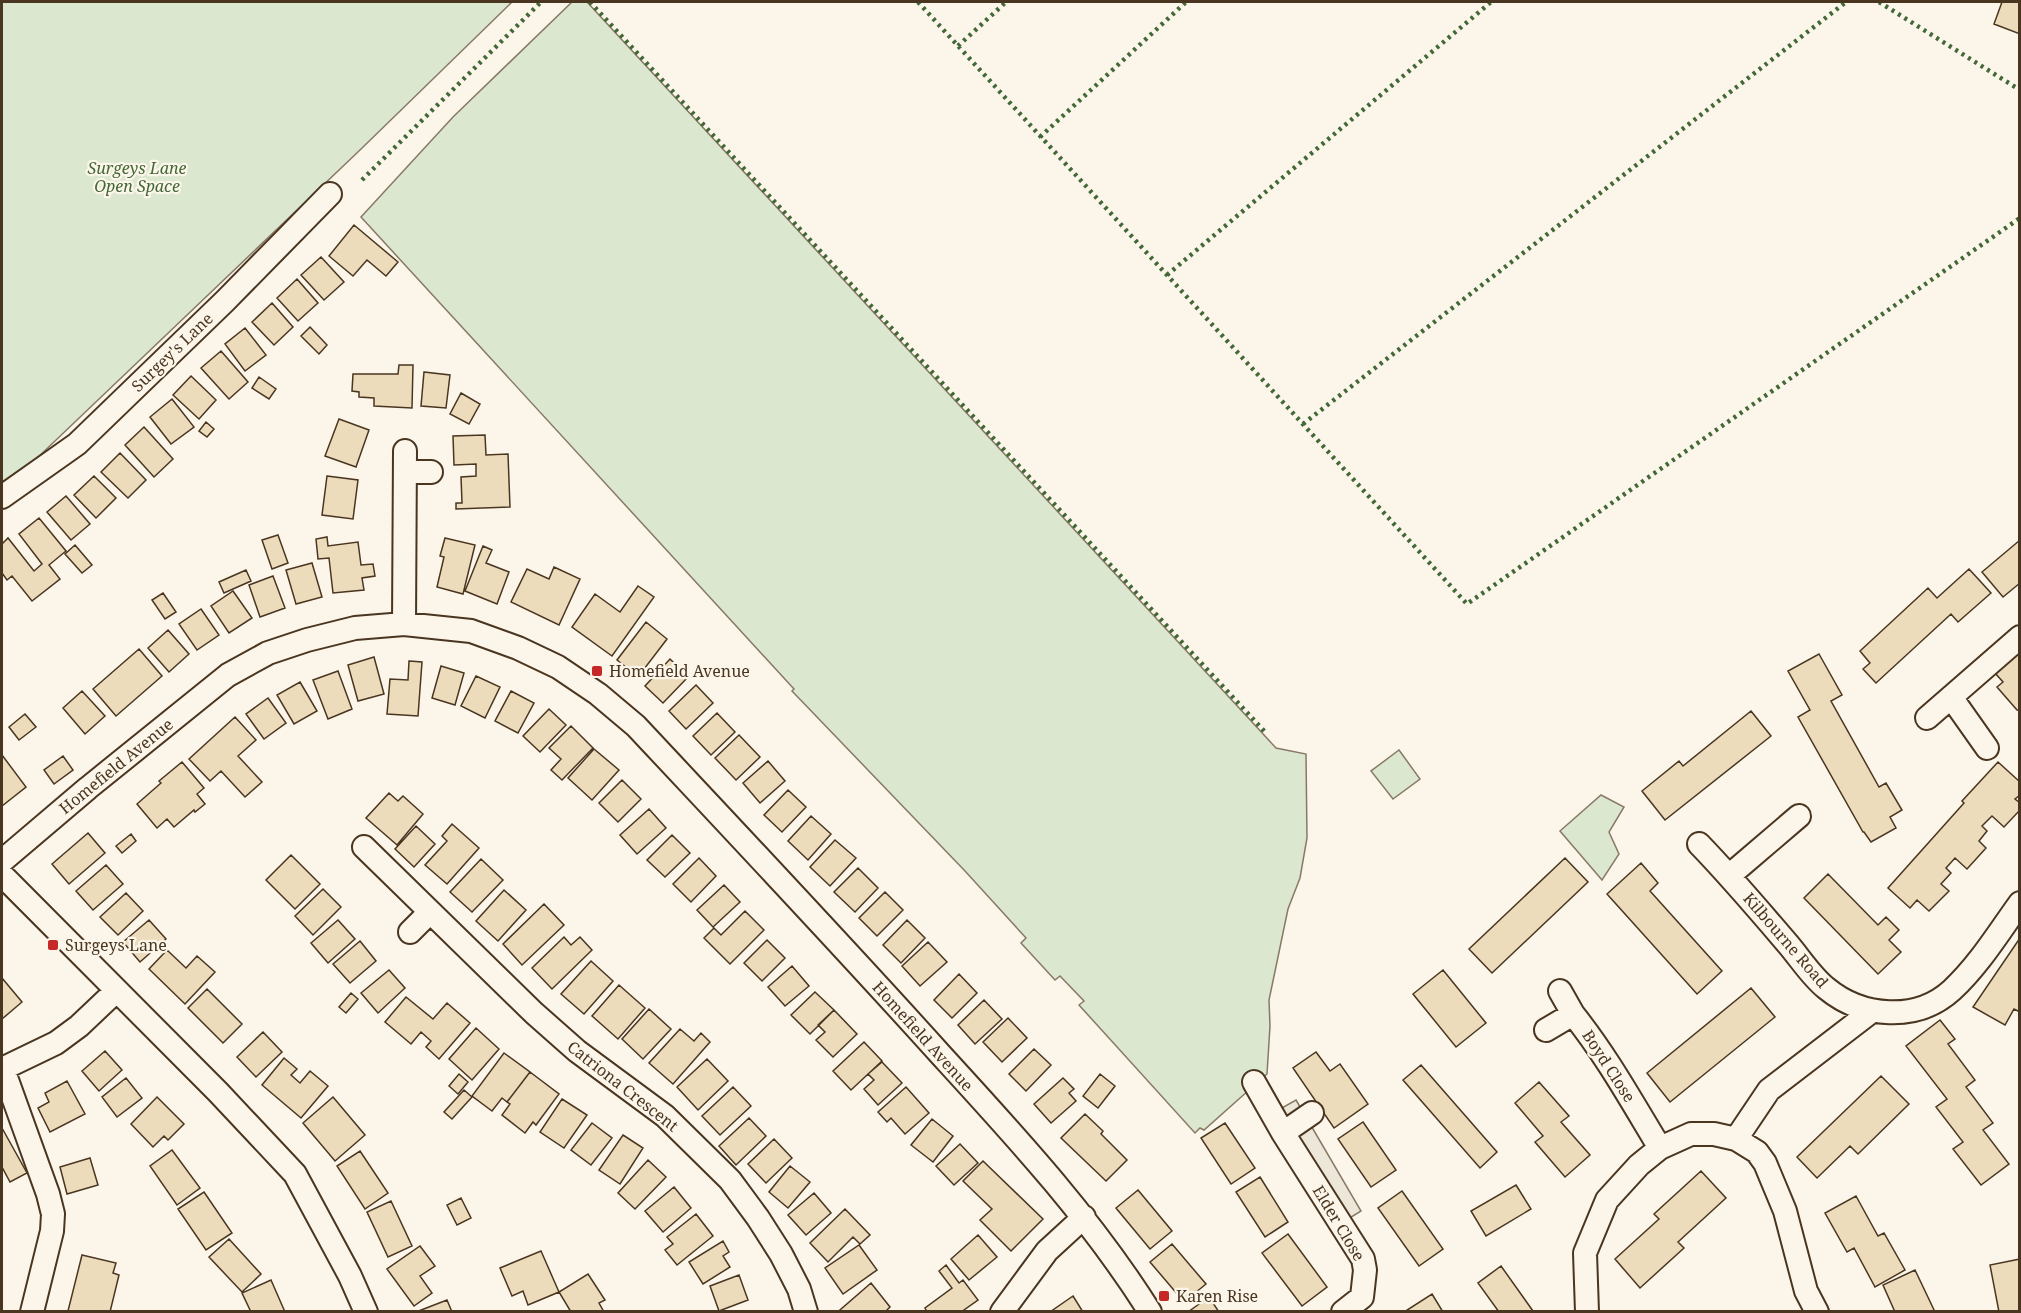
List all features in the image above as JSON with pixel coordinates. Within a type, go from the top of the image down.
[{"type":"street","name":"Surgey's Lane","points":[[2,497],[77,444],[225,302],[330,194]]},
{"type":"street","points":[[404,624],[405,462],[431,472]]},
{"type":"street","name":"Homefield Avenue","points":[[2,861],[228,675],[268,653],[355,628],[404,624],[471,631],[518,648],[566,673],[598,694],[636,726],[1047,1172],[1084,1216],[1150,1311]]},
{"type":"street","points":[[1927,718],[2019,637]]},
{"type":"street","points":[[1951,697],[1987,748]]},
{"type":"street","points":[[1730,876],[1799,816]]},
{"type":"street","name":"Kilbourne Road","points":[[1699,844],[1730,876],[1826,988],[1848,1002],[1872,1011],[1890,1013],[1912,1011],[1931,1004],[1952,990],[1981,956],[2019,903]]},
{"type":"street","name":"Catriona Crescent","points":[[364,847],[534,1013],[577,1051],[665,1116],[730,1180],[781,1254],[799,1289],[806,1311]]},
{"type":"street","points":[[2,874],[116,992],[218,1092],[295,1174],[366,1311]]},
{"type":"street","points":[[410,932],[430,912]]},
{"type":"street","points":[[1560,991],[1573,1014]]},
{"type":"street","points":[[32,1311],[52,1231],[53,1214],[48,1194],[2,1069],[56,1043],[79,1026],[116,992]]},
{"type":"street","points":[[1736,1139],[1769,1090],[1872,1011]]},
{"type":"street","name":"Boyd Close","points":[[1545,1030],[1573,1014],[1591,1036],[1660,1148]]},
{"type":"street","name":"Elder Close","points":[[1254,1082],[1283,1133],[1363,1259],[1365,1270],[1362,1297],[1343,1311]]},
{"type":"street","points":[[1283,1133],[1312,1113]]},
{"type":"street","points":[[1587,1311],[1585,1252],[1607,1200],[1621,1183],[1660,1148],[1691,1134],[1714,1134],[1736,1139],[1757,1152],[1768,1170],[1785,1211],[1806,1291],[1817,1311]]},
{"type":"street","points":[[1002,1311],[1047,1251],[1084,1216]]},
{"type":"green space","name":"Surgeys Lane Open Space","points":[[2,2],[512,2],[33,462],[2,484]]},
{"type":"green space","points":[[572,2],[587,2],[1276,748],[1306,754],[1307,838],[1300,878],[1288,909],[1269,1000],[1267,1074],[1204,1130],[1200,1128],[1195,1133],[1079,1005],[1084,1001],[1060,976],[1055,980],[1021,943],[1026,938],[792,691],[794,689],[361,217],[453,117]]},
{"type":"green space","points":[[1399,750],[1420,779],[1393,799],[1371,771]]},
{"type":"green space","points":[[1601,795],[1624,807],[1609,832],[1619,854],[1602,880],[1560,831]]},
{"type":"shaded area","points":[[1296,1100],[1361,1211],[1345,1221],[1280,1109]]},
{"type":"building","points":[[2002,2],[2020,2],[2020,34],[1994,24]]},
{"type":"building","points":[[354,225],[398,262],[386,276],[367,260],[353,276],[329,256]]},
{"type":"building","points":[[321,257],[344,282],[324,300],[301,275]]},
{"type":"building","points":[[297,279],[318,303],[298,321],[277,298]]},
{"type":"building","points":[[272,303],[293,327],[274,345],[252,322]]},
{"type":"building","points":[[310,327],[327,345],[319,354],[301,336]]},
{"type":"building","points":[[245,328],[266,355],[245,371],[225,344]]},
{"type":"building","points":[[221,351],[248,382],[229,399],[201,368]]},
{"type":"building","points":[[399,365],[413,365],[412,408],[374,406],[374,398],[359,397],[359,392],[352,391],[353,374],[398,374]]},
{"type":"building","points":[[424,372],[450,375],[446,408],[421,406]]},
{"type":"building","points":[[191,376],[216,400],[199,419],[173,395]]},
{"type":"building","points":[[259,377],[276,389],[269,399],[252,388]]},
{"type":"building","points":[[461,393],[480,404],[469,424],[450,414]]},
{"type":"building","points":[[172,399],[194,427],[171,444],[150,417]]},
{"type":"building","points":[[339,419],[369,430],[356,467],[325,456]]},
{"type":"building","points":[[206,422],[214,429],[207,437],[199,431]]},
{"type":"building","points":[[144,427],[173,459],[154,477],[125,445]]},
{"type":"building","points":[[485,435],[486,455],[508,454],[510,507],[456,509],[456,503],[462,503],[461,477],[476,476],[476,464],[454,465],[453,436]]},
{"type":"building","points":[[120,453],[146,480],[128,498],[101,472]]},
{"type":"building","points":[[94,476],[116,498],[96,518],[74,495]]},
{"type":"building","points":[[327,476],[358,480],[353,519],[322,515]]},
{"type":"building","points":[[66,496],[90,524],[71,540],[47,512]]},
{"type":"building","points":[[39,518],[66,551],[49,565],[60,579],[32,601],[12,576],[7,580],[2,573],[2,544],[8,538],[34,571],[42,564],[19,534]]},
{"type":"building","points":[[278,535],[288,563],[272,569],[262,540]]},
{"type":"building","points":[[327,537],[328,546],[358,542],[361,565],[373,564],[375,576],[362,578],[364,590],[333,593],[329,558],[318,559],[316,539]]},
{"type":"building","points":[[445,538],[475,545],[463,594],[437,587],[444,557],[440,556]]},
{"type":"building","points":[[2020,540],[2020,583],[2003,597],[1982,572]]},
{"type":"building","points":[[75,545],[92,565],[82,573],[65,554]]},
{"type":"building","points":[[483,546],[492,550],[486,563],[509,572],[497,604],[465,591]]},
{"type":"building","points":[[312,563],[322,597],[296,604],[286,570]]},
{"type":"building","points":[[554,567],[580,579],[559,625],[511,602],[527,569],[549,579]]},
{"type":"building","points":[[1969,569],[1991,593],[1958,622],[1951,614],[1876,683],[1863,669],[1870,663],[1860,651],[1928,588],[1937,598]]},
{"type":"building","points":[[246,570],[251,581],[224,593],[219,582]]},
{"type":"building","points":[[273,576],[285,608],[260,617],[249,585]]},
{"type":"building","points":[[638,586],[654,597],[612,656],[572,627],[595,594],[620,612]]},
{"type":"building","points":[[233,591],[252,618],[229,633],[211,606]]},
{"type":"building","points":[[163,593],[176,612],[165,619],[152,600]]},
{"type":"building","points":[[201,609],[219,635],[197,650],[179,624]]},
{"type":"building","points":[[646,622],[667,639],[638,677],[617,660]]},
{"type":"building","points":[[168,630],[189,654],[169,672],[148,648]]},
{"type":"building","points":[[139,649],[162,676],[116,716],[93,689]]},
{"type":"building","points":[[2018,653],[2020,655],[2020,710],[2017,710],[1997,687],[2003,682],[1995,673]]},
{"type":"building","points":[[1819,654],[1842,695],[1831,701],[1879,787],[1886,783],[1902,810],[1890,817],[1896,828],[1871,842],[1863,832],[1798,717],[1810,710],[1788,671]]},
{"type":"building","points":[[374,657],[384,694],[358,701],[348,665]]},
{"type":"building","points":[[670,659],[688,677],[663,703],[645,686]]},
{"type":"building","points":[[409,661],[422,662],[418,716],[387,714],[390,679],[408,680]]},
{"type":"building","points":[[441,666],[464,673],[455,705],[432,698]]},
{"type":"building","points":[[338,671],[352,709],[328,719],[313,680]]},
{"type":"building","points":[[476,676],[500,687],[485,718],[461,706]]},
{"type":"building","points":[[300,682],[317,711],[294,724],[277,695]]},
{"type":"building","points":[[696,685],[713,703],[686,729],[669,711]]},
{"type":"building","points":[[82,691],[105,716],[85,734],[63,708]]},
{"type":"building","points":[[511,691],[534,703],[518,733],[495,721]]},
{"type":"building","points":[[268,698],[286,723],[264,739],[246,714]]},
{"type":"building","points":[[549,709],[566,725],[540,752],[523,736]]},
{"type":"building","points":[[1751,711],[1771,736],[1665,820],[1642,791],[1679,761],[1683,766]]},
{"type":"building","points":[[717,713],[735,732],[711,755],[693,736]]},
{"type":"building","points":[[25,714],[36,727],[19,740],[9,727]]},
{"type":"building","points":[[235,717],[256,740],[238,756],[262,782],[245,797],[221,771],[210,781],[189,759]]},
{"type":"building","points":[[571,726],[593,748],[562,780],[551,770],[561,759],[549,748]]},
{"type":"building","points":[[739,735],[760,757],[736,780],[715,758]]},
{"type":"building","points":[[594,749],[619,770],[592,800],[568,778]]},
{"type":"building","points":[[2,755],[26,787],[2,806]]},
{"type":"building","points":[[63,756],[73,770],[54,784],[44,770]]},
{"type":"building","points":[[768,761],[785,781],[760,803],[743,783]]},
{"type":"building","points":[[182,762],[204,788],[197,794],[205,804],[174,827],[167,819],[157,828],[137,804],[161,783],[159,781]]},
{"type":"building","points":[[1998,762],[2020,782],[2020,795],[2015,799],[2020,803],[2020,810],[2004,827],[1992,816],[1982,826],[1987,831],[1979,841],[1986,848],[1967,869],[1955,858],[1946,868],[1951,873],[1941,884],[1949,891],[1929,911],[1917,900],[1910,908],[1888,888]]},
{"type":"building","points":[[622,780],[641,799],[618,822],[599,803]]},
{"type":"building","points":[[788,790],[806,807],[782,832],[764,815]]},
{"type":"building","points":[[389,793],[398,801],[403,796],[423,814],[397,845],[366,818]]},
{"type":"building","points":[[649,809],[666,828],[637,854],[620,835]]},
{"type":"building","points":[[811,816],[831,834],[808,860],[788,841]]},
{"type":"building","points":[[452,824],[479,848],[447,884],[425,865],[447,841],[442,836]]},
{"type":"building","points":[[416,826],[435,844],[414,867],[395,849]]},
{"type":"building","points":[[88,833],[105,853],[69,884],[52,864]]},
{"type":"building","points":[[131,834],[136,841],[122,853],[116,846]]},
{"type":"building","points":[[672,835],[690,853],[665,877],[647,860]]},
{"type":"building","points":[[835,840],[856,858],[830,886],[810,867]]},
{"type":"building","points":[[291,855],[320,884],[295,909],[266,880]]},
{"type":"building","points":[[699,858],[716,876],[691,902],[673,884]]},
{"type":"building","points":[[1565,858],[1588,882],[1492,973],[1469,949]]},
{"type":"building","points":[[481,859],[503,880],[472,912],[450,892]]},
{"type":"building","points":[[1641,863],[1658,883],[1650,891],[1722,971],[1697,994],[1607,894]]},
{"type":"building","points":[[106,865],[123,884],[93,910],[76,891]]},
{"type":"building","points":[[858,868],[878,888],[855,912],[834,892]]},
{"type":"building","points":[[1828,874],[1878,925],[1886,917],[1899,930],[1889,940],[1901,952],[1878,974],[1804,898]]},
{"type":"building","points":[[724,885],[740,902],[713,927],[697,910]]},
{"type":"building","points":[[323,889],[341,907],[313,935],[295,916]]},
{"type":"building","points":[[504,890],[526,910],[498,941],[476,921]]},
{"type":"building","points":[[885,892],[903,910],[877,936],[859,918]]},
{"type":"building","points":[[126,893],[143,911],[118,935],[100,917]]},
{"type":"building","points":[[544,904],[564,925],[522,965],[503,944]]},
{"type":"building","points":[[745,911],[764,930],[730,964],[704,938],[714,928],[721,935]]},
{"type":"building","points":[[149,920],[166,939],[140,962],[123,942]]},
{"type":"building","points":[[338,920],[355,939],[328,963],[311,943]]},
{"type":"building","points":[[907,920],[925,938],[901,963],[883,945]]},
{"type":"building","points":[[564,937],[571,945],[580,937],[592,950],[552,989],[532,968]]},
{"type":"building","points":[[2020,938],[2020,1012],[2014,1009],[2005,1025],[1973,1007]]},
{"type":"building","points":[[767,940],[785,958],[762,981],[744,963]]},
{"type":"building","points":[[360,941],[376,961],[350,983],[333,964]]},
{"type":"building","points":[[928,942],[947,962],[920,986],[902,966]]},
{"type":"building","points":[[167,950],[186,968],[197,956],[215,972],[185,1004],[149,969]]},
{"type":"building","points":[[591,961],[613,981],[584,1014],[561,994]]},
{"type":"building","points":[[792,966],[809,986],[785,1006],[768,987]]},
{"type":"building","points":[[389,970],[405,988],[378,1013],[361,993]]},
{"type":"building","points":[[1443,970],[1486,1023],[1456,1047],[1413,994]]},
{"type":"building","points":[[959,974],[977,993],[952,1018],[934,1000]]},
{"type":"building","points":[[2,978],[22,1002],[2,1019]]},
{"type":"building","points":[[619,985],[645,1008],[618,1039],[592,1016]]},
{"type":"building","points":[[1751,988],[1775,1017],[1670,1102],[1647,1073]]},
{"type":"building","points":[[207,989],[242,1024],[223,1043],[188,1008]]},
{"type":"building","points":[[815,992],[834,1010],[810,1034],[791,1015]]},
{"type":"building","points":[[351,993],[358,999],[346,1013],[339,1007]]},
{"type":"building","points":[[406,997],[433,1019],[447,1003],[470,1023],[439,1059],[426,1047],[431,1041],[421,1032],[411,1044],[385,1022]]},
{"type":"building","points":[[984,1000],[1002,1019],[975,1044],[958,1025]]},
{"type":"building","points":[[649,1009],[671,1029],[643,1059],[622,1039]]},
{"type":"building","points":[[834,1010],[857,1034],[833,1057],[816,1040],[825,1032],[818,1025]]},
{"type":"building","points":[[1008,1018],[1027,1038],[1002,1062],[983,1042]]},
{"type":"building","points":[[1940,1020],[1955,1039],[1948,1044],[1975,1080],[1966,1087],[1993,1123],[1983,1130],[2009,1164],[1981,1185],[1953,1149],[1963,1142],[1936,1107],[1947,1099],[1906,1046]]},
{"type":"building","points":[[476,1028],[499,1049],[472,1080],[449,1059]]},
{"type":"building","points":[[680,1029],[694,1041],[701,1033],[710,1042],[673,1084],[649,1063]]},
{"type":"building","points":[[263,1032],[282,1052],[256,1077],[237,1057]]},
{"type":"building","points":[[864,1042],[882,1061],[851,1090],[833,1071]]},
{"type":"building","points":[[1034,1049],[1051,1065],[1026,1091],[1009,1074]]},
{"type":"building","points":[[105,1051],[122,1070],[99,1091],[82,1071]]},
{"type":"building","points":[[1316,1052],[1330,1071],[1340,1064],[1368,1104],[1334,1128],[1293,1068]]},
{"type":"building","points":[[504,1053],[530,1072],[507,1102],[502,1098],[492,1111],[472,1096]]},
{"type":"building","points":[[284,1058],[297,1069],[291,1075],[300,1083],[310,1071],[328,1086],[301,1118],[262,1085]]},
{"type":"building","points":[[707,1059],[728,1081],[698,1110],[677,1087]]},
{"type":"building","points":[[882,1062],[902,1083],[878,1105],[864,1089],[874,1080],[868,1074]]},
{"type":"building","points":[[1421,1065],[1497,1152],[1480,1168],[1403,1080]]},
{"type":"building","points":[[530,1072],[559,1094],[536,1125],[533,1122],[525,1133],[502,1115],[510,1104],[507,1102]]},
{"type":"building","points":[[459,1074],[468,1082],[458,1094],[449,1086]]},
{"type":"building","points":[[1100,1074],[1115,1086],[1098,1108],[1083,1096]]},
{"type":"building","points":[[1881,1076],[1909,1104],[1858,1154],[1850,1146],[1817,1178],[1797,1157]]},
{"type":"building","points":[[126,1078],[142,1098],[117,1117],[102,1097]]},
{"type":"building","points":[[1063,1078],[1074,1089],[1069,1093],[1076,1101],[1051,1123],[1034,1104]]},
{"type":"building","points":[[67,1081],[85,1114],[50,1132],[38,1108],[49,1102],[45,1093]]},
{"type":"building","points":[[1539,1082],[1569,1116],[1561,1122],[1590,1155],[1565,1177],[1535,1142],[1543,1136],[1515,1103]]},
{"type":"building","points":[[733,1087],[751,1106],[720,1135],[702,1116]]},
{"type":"building","points":[[906,1087],[929,1113],[905,1134],[891,1118],[887,1122],[878,1112]]},
{"type":"building","points":[[464,1090],[472,1097],[452,1119],[444,1112]]},
{"type":"building","points":[[157,1097],[184,1124],[168,1140],[164,1136],[153,1147],[131,1124]]},
{"type":"building","points":[[333,1097],[365,1135],[335,1161],[303,1123]]},
{"type":"building","points":[[562,1099],[587,1115],[564,1148],[540,1132]]},
{"type":"building","points":[[1085,1114],[1103,1131],[1101,1134],[1127,1160],[1106,1181],[1061,1138]]},
{"type":"building","points":[[749,1118],[766,1136],[736,1165],[719,1146]]},
{"type":"building","points":[[932,1119],[953,1136],[933,1162],[911,1145]]},
{"type":"building","points":[[1363,1122],[1396,1170],[1371,1187],[1338,1139]]},
{"type":"building","points":[[592,1123],[612,1138],[591,1165],[571,1150]]},
{"type":"building","points":[[1225,1123],[1255,1168],[1231,1184],[1201,1138]]},
{"type":"building","points":[[2,1128],[27,1173],[10,1182],[2,1167]]},
{"type":"building","points":[[623,1135],[643,1148],[620,1184],[599,1170]]},
{"type":"building","points":[[774,1139],[792,1158],[766,1183],[748,1164]]},
{"type":"building","points":[[960,1144],[978,1163],[954,1185],[936,1166]]},
{"type":"building","points":[[172,1150],[200,1188],[177,1205],[150,1166]]},
{"type":"building","points":[[360,1151],[388,1193],[365,1209],[337,1166]]},
{"type":"building","points":[[90,1158],[98,1185],[67,1194],[60,1167]]},
{"type":"building","points":[[648,1160],[666,1177],[635,1209],[618,1193]]},
{"type":"building","points":[[983,1161],[1043,1219],[1011,1251],[980,1220],[992,1209],[963,1181]]},
{"type":"building","points":[[790,1166],[810,1182],[788,1208],[769,1192]]},
{"type":"building","points":[[1701,1171],[1726,1198],[1678,1242],[1684,1248],[1640,1288],[1615,1259],[1659,1219],[1654,1214]]},
{"type":"building","points":[[1260,1177],[1288,1222],[1265,1237],[1236,1192]]},
{"type":"building","points":[[1516,1185],[1531,1209],[1486,1236],[1471,1211]]},
{"type":"building","points":[[674,1187],[691,1208],[663,1232],[645,1211]]},
{"type":"building","points":[[1138,1190],[1172,1231],[1150,1249],[1116,1208]]},
{"type":"building","points":[[1402,1191],[1443,1249],[1419,1266],[1378,1208]]},
{"type":"building","points":[[204,1192],[232,1233],[206,1250],[178,1209]]},
{"type":"building","points":[[814,1193],[831,1213],[806,1235],[788,1215]]},
{"type":"building","points":[[1856,1196],[1878,1236],[1884,1233],[1905,1270],[1875,1287],[1854,1248],[1847,1252],[1825,1213]]},
{"type":"building","points":[[461,1198],[471,1218],[457,1225],[447,1205]]},
{"type":"building","points":[[391,1201],[412,1246],[388,1257],[367,1212]]},
{"type":"building","points":[[845,1209],[870,1235],[860,1244],[853,1237],[828,1262],[810,1243]]},
{"type":"building","points":[[696,1214],[713,1236],[677,1265],[665,1250],[673,1244],[667,1237]]},
{"type":"building","points":[[1288,1234],[1327,1287],[1302,1306],[1262,1253]]},
{"type":"building","points":[[978,1235],[997,1257],[969,1280],[951,1259]]},
{"type":"building","points":[[229,1239],[261,1274],[242,1292],[209,1257]]},
{"type":"building","points":[[723,1241],[729,1252],[723,1256],[730,1267],[703,1284],[689,1262]]},
{"type":"building","points":[[1172,1244],[1206,1284],[1184,1302],[1150,1262]]},
{"type":"building","points":[[859,1245],[877,1270],[843,1294],[825,1268]]},
{"type":"building","points":[[420,1246],[435,1266],[420,1276],[432,1293],[414,1306],[387,1269]]},
{"type":"building","points":[[541,1251],[559,1292],[528,1305],[523,1291],[512,1296],[500,1268]]},
{"type":"building","points":[[82,1255],[116,1263],[113,1273],[119,1275],[110,1312],[68,1311]]},
{"type":"building","points":[[2020,1259],[2020,1312],[1999,1312],[1990,1265]]},
{"type":"building","points":[[946,1265],[959,1283],[963,1280],[978,1300],[964,1310],[965,1312],[927,1312],[925,1308],[952,1288],[939,1271]]},
{"type":"building","points":[[1501,1266],[1532,1312],[1499,1312],[1478,1283]]},
{"type":"building","points":[[1915,1270],[1935,1312],[1895,1312],[1883,1285]]},
{"type":"building","points":[[588,1274],[605,1300],[599,1303],[604,1312],[571,1312],[559,1292]]},
{"type":"building","points":[[739,1275],[748,1300],[719,1311],[710,1286]]},
{"type":"building","points":[[271,1280],[285,1312],[251,1312],[242,1293]]},
{"type":"building","points":[[871,1283],[890,1307],[885,1312],[841,1312],[840,1310]]},
{"type":"building","points":[[1432,1294],[1443,1312],[1404,1312]]},
{"type":"building","points":[[1073,1296],[1083,1312],[1050,1312]]},
{"type":"building","points":[[1209,1297],[1219,1312],[1188,1312]]},
{"type":"building","points":[[447,1300],[452,1312],[416,1312]]},
{"type":"hedge","points":[[362,180],[541,2]]},
{"type":"hedge","points":[[590,2],[1265,732]]},
{"type":"hedge","points":[[918,2],[1467,604],[2020,218]]},
{"type":"hedge","points":[[958,46],[1006,2]]},
{"type":"hedge","points":[[1040,137],[1186,2]]},
{"type":"hedge","points":[[1167,275],[1491,2]]},
{"type":"hedge","points":[[1303,424],[1846,2]]},
{"type":"hedge","points":[[1879,2],[2020,90]]},
{"type":"place","name":"Homefield Avenue","points":[[597,671]]},
{"type":"place","name":"Surgeys Lane","points":[[53,945]]},
{"type":"place","name":"Karen Rise","points":[[1164,1296]]}]
